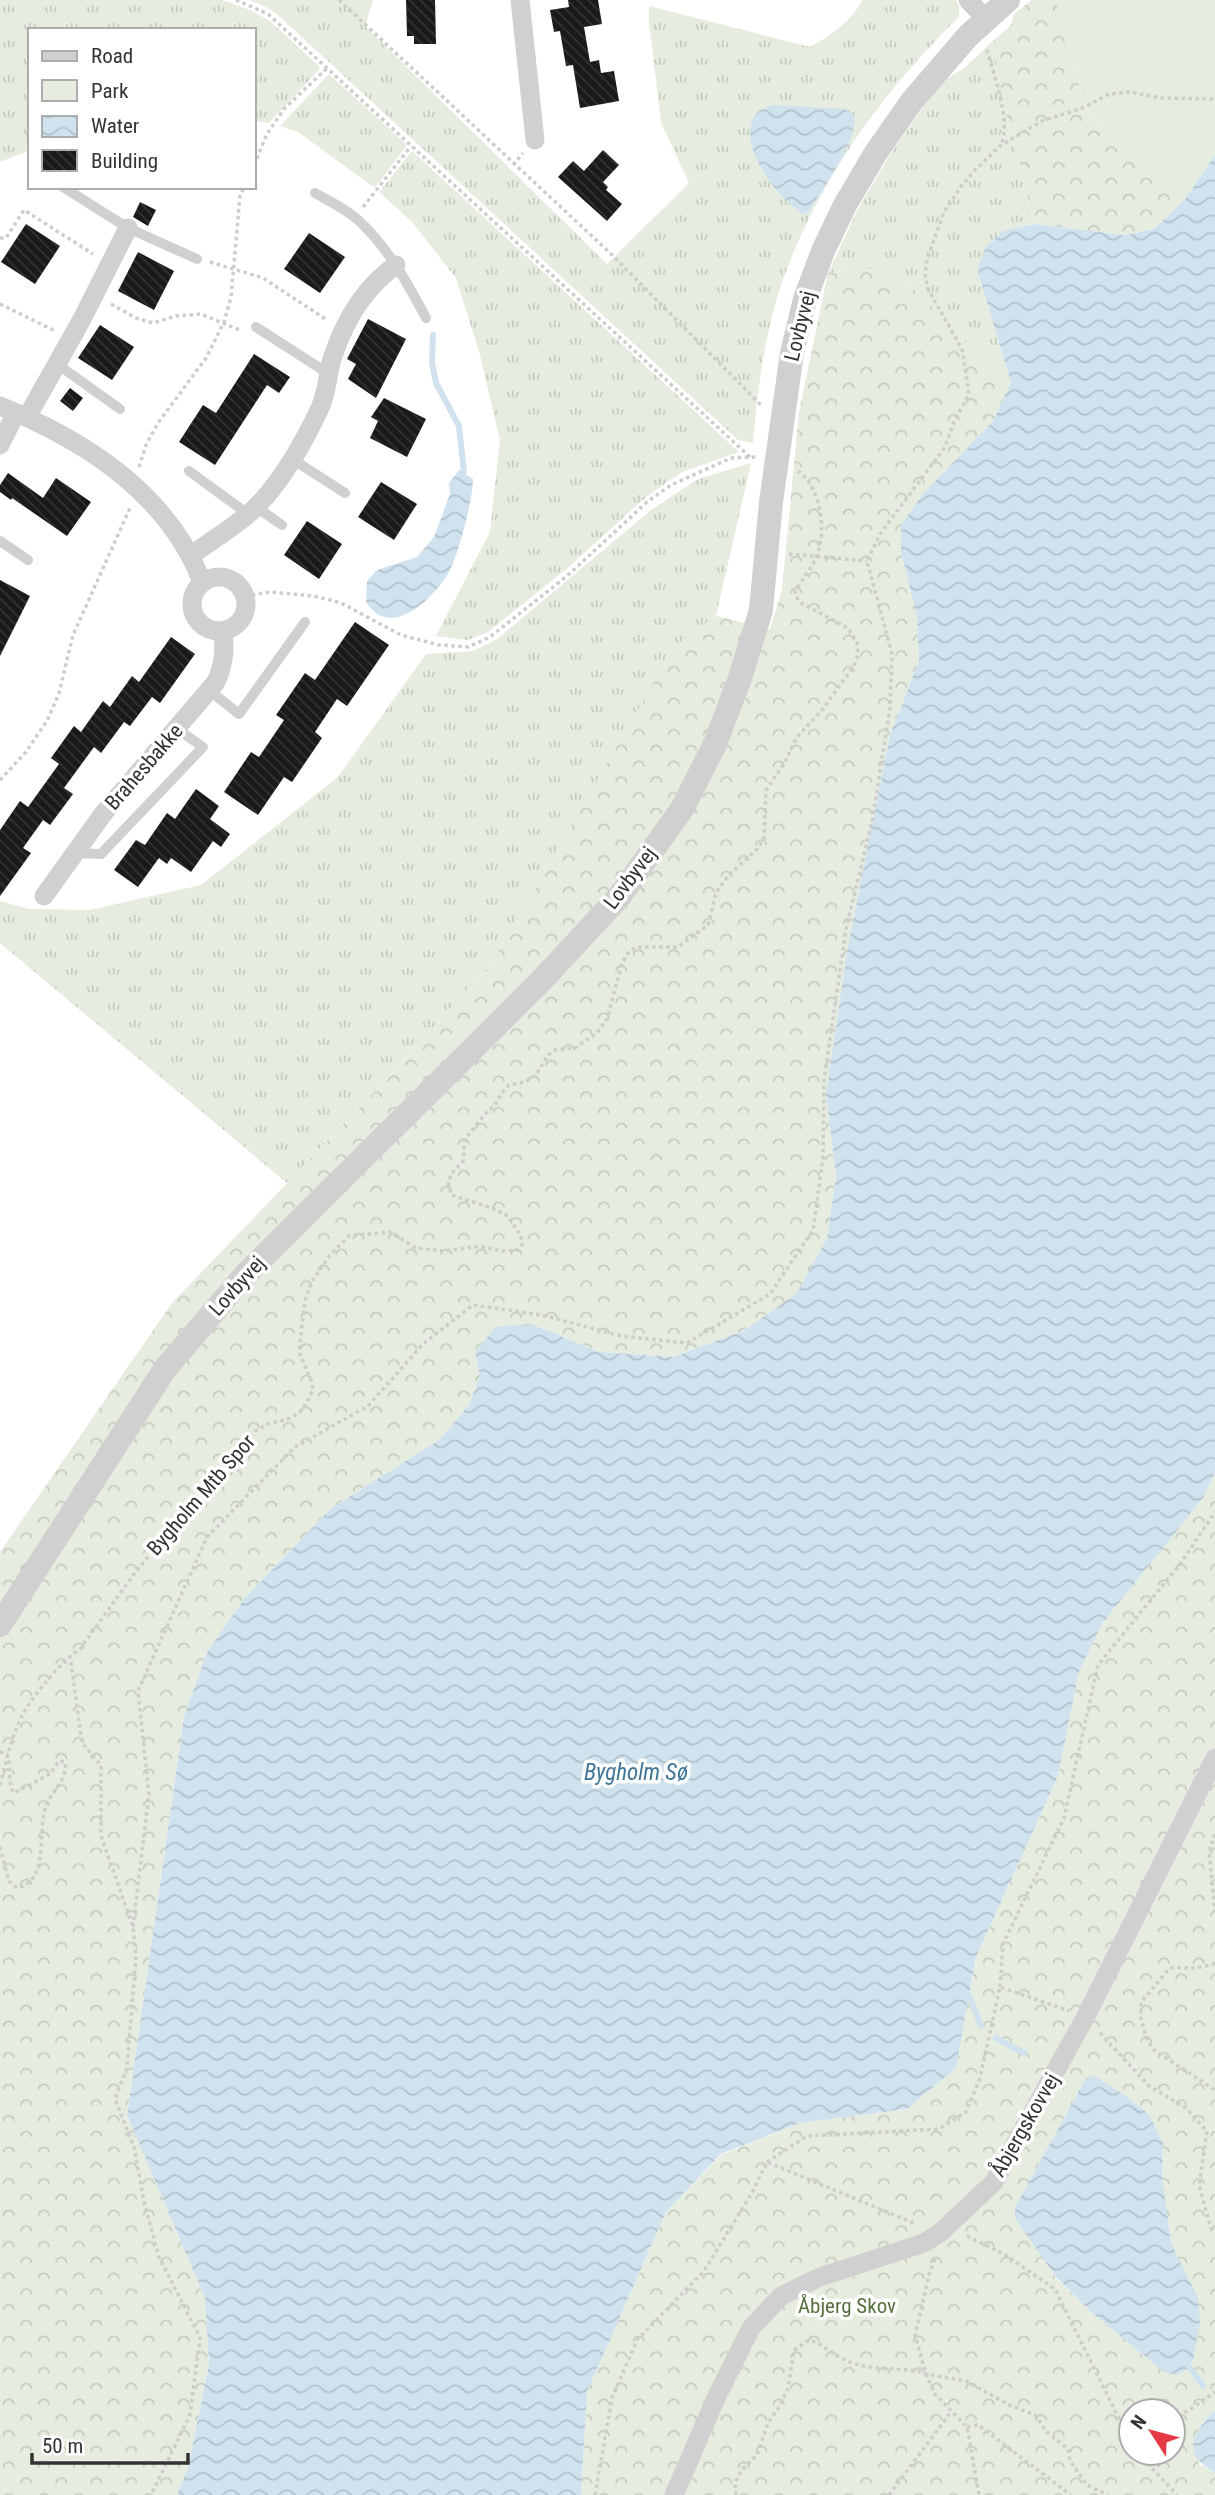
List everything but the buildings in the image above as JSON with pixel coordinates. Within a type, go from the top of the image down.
[{"type":"street","points":[[520,0],[535,140]]},
{"type":"street","points":[[968,0],[982,23]]},
{"type":"street","name":"Lovbyvej","points":[[0,1625],[165,1369],[245,1275],[540,982],[619,897],[682,809],[715,744],[740,678],[761,610],[766,551],[767,463],[805,299],[823,251],[845,205],[875,154],[912,101],[982,23],[1008,0]]},
{"type":"street","points":[[0,445],[14,412],[57,364],[128,228]]},
{"type":"street","points":[[192,555],[252,510],[292,459],[326,393],[332,358],[343,331],[373,283],[396,265]]},
{"type":"street","points":[[14,412],[88,449],[137,486],[192,555],[202,582]]},
{"type":"street","points":[[212,578],[232,580],[245,596],[244,615],[232,628],[223,631],[203,627],[192,610],[195,590],[202,582],[212,578]]},
{"type":"street","name":"Brahesbakke","points":[[44,895],[103,814],[210,691],[223,668],[226,652],[223,631]]},
{"type":"street","name":"Åbjergskovvej","points":[[674,2495],[716,2398],[751,2328],[781,2296],[820,2277],[941,2239],[994,2182],[1086,2016],[1215,1758]]},
{"type":"lane","points":[[65,189],[128,228],[197,259]]},
{"type":"lane","points":[[315,193],[355,217],[371,233],[396,265],[426,317]]},
{"type":"lane","points":[[257,327],[329,375]]},
{"type":"lane","points":[[57,364],[120,409]]},
{"type":"lane","points":[[292,459],[345,493]]},
{"type":"lane","points":[[189,471],[252,510],[282,524]]},
{"type":"lane","points":[[0,541],[28,560]]},
{"type":"lane","points":[[210,691],[239,714],[305,622]]},
{"type":"lane","points":[[75,853],[101,854],[203,747],[177,729]]},
{"type":"path","points":[[236,0],[268,14],[750,457]]},
{"type":"path","points":[[340,0],[608,252],[765,410]]},
{"type":"path","points":[[982,23],[1004,121],[1005,135],[1000,146]]},
{"type":"path","points":[[256,159],[267,134],[284,109],[327,68]]},
{"type":"path","points":[[151,2495],[190,2415],[200,2338],[159,2257],[144,2202],[134,2147],[115,2099],[127,2068],[136,1956],[133,1927],[149,1794],[138,1691],[207,1537],[295,1447],[368,1406],[423,1344],[473,1305],[542,1315],[621,1336],[687,1343],[770,1294],[813,1230],[824,1158],[824,1081],[846,929],[872,822],[890,708],[892,654],[867,561],[880,534],[945,447],[969,394],[962,349],[928,289],[925,274],[927,259],[944,212],[974,171],[1000,146],[1042,121],[1085,107],[1109,94],[1130,92],[1161,98],[1215,99]]},
{"type":"path","points":[[355,217],[411,146]]},
{"type":"path","points":[[0,780],[26,752],[48,719],[59,693],[73,635],[132,504],[146,445],[158,423],[206,358],[224,322],[231,297],[240,196],[243,189]]},
{"type":"path","points":[[0,238],[6,238],[24,210],[109,265]]},
{"type":"path","points":[[197,259],[263,278],[343,331]]},
{"type":"path","points":[[94,295],[136,318],[153,323],[176,316],[201,314],[248,334],[257,327]]},
{"type":"path","points":[[0,304],[71,339]]},
{"type":"path","points":[[245,596],[270,592],[314,596],[341,603],[401,635],[439,645],[468,647],[490,637],[567,576],[648,502],[671,485],[731,458],[750,457],[767,463]]},
{"type":"path","name":"Bygholm Mtb Spor","points":[[70,1655],[80,1649],[137,1570],[255,1431],[290,1418],[306,1404],[313,1390],[312,1380],[299,1352],[305,1300],[312,1281],[330,1255],[349,1236],[390,1231],[416,1248],[445,1251],[479,1246],[503,1251],[519,1250],[521,1236],[508,1216],[451,1195],[448,1182],[463,1161],[465,1139],[509,1086],[525,1082],[536,1075],[548,1055],[555,1050],[575,1048],[597,1033],[607,1019],[622,963],[628,953],[637,947],[678,947],[708,925],[716,893],[728,876],[764,839],[766,790],[785,762],[797,737],[822,710],[854,666],[858,655],[857,643],[848,628],[797,598],[795,591],[816,557],[822,527],[815,492],[802,474],[793,468],[767,463]]},
{"type":"path","points":[[766,551],[867,561]]},
{"type":"path","points":[[595,2495],[611,2398],[637,2340],[704,2271],[752,2193],[767,2162],[807,2136],[939,2129],[966,2112],[980,2078],[1000,1987],[1003,1944],[1064,1818],[1098,1665],[1180,1564],[1215,1512]]},
{"type":"path","points":[[70,1655],[82,1744],[101,1765],[101,1836],[133,1927]]},
{"type":"path","points":[[0,1785],[22,1715],[70,1655]]},
{"type":"path","points":[[0,1752],[9,1755]]},
{"type":"path","points":[[0,1847],[9,1881],[17,1888],[24,1887],[36,1874],[46,1807],[64,1776],[66,1767],[65,1762],[59,1761],[50,1774],[14,1793],[9,1784],[9,1755]]},
{"type":"path","points":[[1215,1834],[1209,1851],[1215,1911]]},
{"type":"path","points":[[1215,1964],[1205,1968],[1170,1968],[1140,2006],[1146,2037],[1154,2050],[1215,2090]]},
{"type":"path","points":[[1000,1987],[1086,2016],[1149,2086],[1186,2108],[1207,2131],[1199,2186],[1211,2228],[1215,2232]]},
{"type":"path","points":[[767,2162],[941,2239],[964,2234],[1004,2254],[1055,2290],[1117,2416]]},
{"type":"path","points":[[941,2239],[930,2271],[915,2335],[926,2374],[935,2394],[967,2427],[979,2495]]},
{"type":"path","points":[[736,2495],[735,2483],[741,2471],[757,2455],[768,2423],[788,2388],[794,2350],[808,2340],[819,2343],[848,2361],[966,2381],[1009,2405],[1035,2415],[1047,2432],[1068,2449],[1070,2461],[1087,2485],[1108,2495]]},
{"type":"path","points":[[1187,2411],[1215,2392]]},
{"type":"path","points":[[890,2495],[951,2412]]},
{"type":"path","points":[[967,2427],[978,2425],[1071,2495]]},
{"type":"path","points":[[1151,2467],[1177,2495]]},
{"type":"green space","points":[[0,0],[222,0],[270,21],[319,66],[319,70],[269,123],[256,121],[256,28],[28,28],[28,151],[0,162]]},
{"type":"green space","points":[[249,0],[373,0],[365,26],[607,264],[689,183],[661,122],[649,6],[810,47],[840,27],[863,0],[956,0],[959,17],[907,72],[860,132],[820,197],[803,231],[774,309],[760,376],[753,443],[738,440],[278,15]]},
{"type":"green space","points":[[1032,0],[1056,0],[1085,107],[1130,157],[1185,199],[1154,229],[1124,235],[1034,224],[1010,132],[992,42],[1011,25],[1014,14]]},
{"type":"green space","points":[[1056,0],[1215,0],[1215,155],[1185,199],[1130,157],[1085,107]]},
{"type":"green space","points":[[992,42],[1010,132],[1034,224],[1003,231],[977,269],[1011,383],[906,281],[872,269],[828,273],[859,207],[889,156],[931,96],[946,79],[963,69]]},
{"type":"green space","points":[[329,74],[407,145],[375,188],[298,132],[280,126]]},
{"type":"green space","points":[[412,151],[739,452],[682,472],[646,497],[570,566],[488,632],[468,640],[436,636],[490,532],[500,440],[480,355],[456,278],[412,222],[379,192]]},
{"type":"green space","points":[[872,269],[906,281],[1011,383],[993,421],[923,494],[901,552],[917,616],[919,661],[890,735],[826,1095],[836,1176],[827,1238],[797,1294],[745,1330],[673,1357],[599,1352],[532,1324],[475,1353],[480,1376],[469,1405],[439,1440],[330,1509],[244,1599],[207,1652],[184,1717],[127,2115],[205,2298],[209,2364],[188,2468],[177,2495],[0,2495],[0,1552],[172,1303],[381,1085],[490,965],[675,646],[716,616],[770,629],[782,590],[799,412],[828,273]]},
{"type":"green space","points":[[751,463],[716,616],[675,647],[490,965],[287,1183],[0,943],[0,901],[29,909],[90,910],[201,885],[338,777],[426,654],[473,651],[496,640],[651,510],[698,479]]},
{"type":"green space","name":"Åbjerg Skov","points":[[1215,1473],[1215,2410],[1202,2424],[1199,2464],[1215,2473],[1215,2495],[581,2495],[587,2392],[666,2212],[721,2155],[800,2123],[907,2109],[956,2068],[976,1957],[1058,1776],[1079,1672],[1102,1624],[1203,1498]],"holes":[[[1095,2077],[1149,2114],[1163,2143],[1165,2204],[1171,2243],[1181,2267],[1178,2375],[1164,2372],[1092,2313],[1056,2278],[1015,2207],[1086,2078]]]},
{"type":"water","points":[[772,105],[845,109],[854,115],[854,125],[846,150],[809,212],[802,214],[778,192],[756,158],[750,128],[759,111]]},
{"type":"water","name":"Bygholm Sø","points":[[1215,155],[1215,1473],[1203,1498],[1102,1624],[1079,1672],[1058,1776],[976,1957],[956,2068],[907,2109],[800,2123],[721,2154],[666,2212],[587,2392],[581,2495],[177,2495],[188,2468],[209,2364],[205,2298],[127,2115],[184,1717],[207,1652],[244,1599],[330,1509],[439,1440],[469,1405],[480,1376],[475,1353],[495,1327],[532,1324],[599,1352],[673,1357],[745,1330],[797,1293],[827,1238],[836,1176],[826,1095],[847,952],[890,735],[919,661],[917,616],[901,552],[901,525],[923,494],[993,421],[1011,383],[977,269],[986,247],[1003,231],[1034,224],[1124,235],[1154,229],[1185,199]]},
{"type":"water","points":[[459,470],[473,479],[471,499],[457,551],[445,579],[429,597],[409,613],[387,618],[377,614],[366,602],[367,581],[377,570],[417,557],[434,537],[450,494],[449,483]]},
{"type":"water","points":[[1095,2076],[1149,2114],[1163,2143],[1162,2176],[1171,2243],[1198,2298],[1200,2324],[1193,2359],[1188,2368],[1177,2375],[1164,2372],[1092,2313],[1056,2277],[1015,2218],[1015,2207],[1086,2078]]},
{"type":"water","points":[[1215,2410],[1215,2473],[1197,2458],[1193,2443],[1200,2428]]},
{"type":"waterway","points":[[433,335],[432,363],[436,383],[459,426],[464,472]]},
{"type":"waterway","points":[[969,1995],[981,2026]]},
{"type":"waterway","points":[[996,2038],[1024,2053]]},
{"type":"waterway","points":[[1186,2362],[1203,2386]]}]
